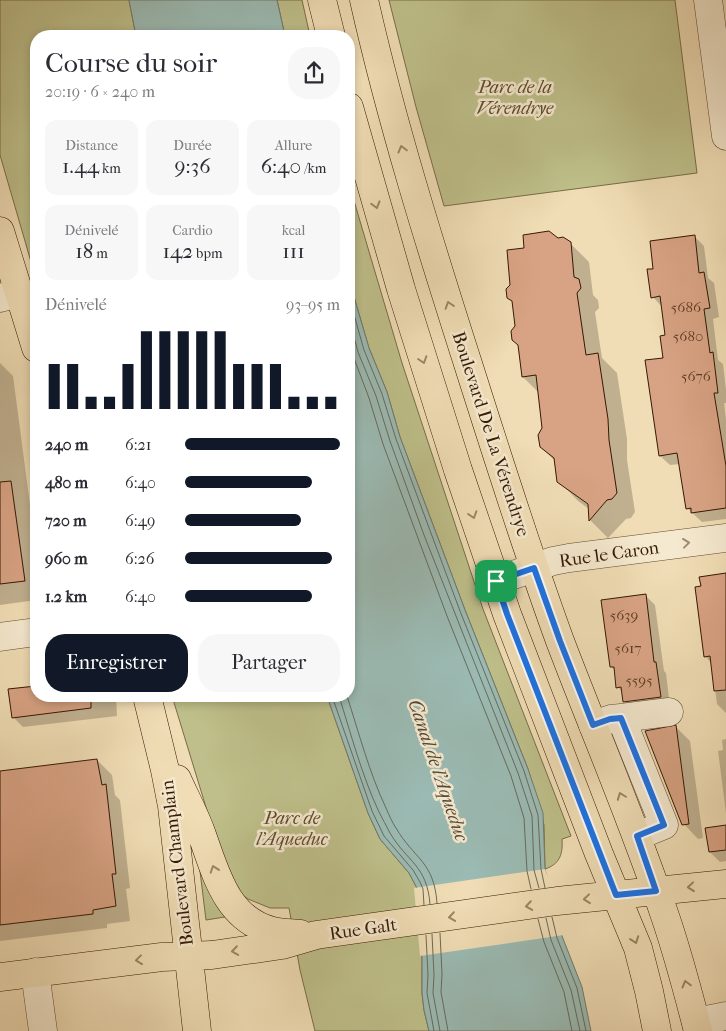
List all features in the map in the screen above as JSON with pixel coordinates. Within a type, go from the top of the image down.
[{"type":"main road","points":[[322,0],[330,30]]},
{"type":"main road","name":"Boulevard De La Vérendrye","points":[[364,0],[386,91],[428,239],[534,568],[560,641],[637,836],[680,964],[697,1026]]},
{"type":"main road","points":[[355,128],[419,349],[496,581],[599,854],[632,934],[643,967],[657,1031]]},
{"type":"main road","points":[[0,231],[9,295],[30,336]]},
{"type":"main road","name":"Boulevard Champlain","points":[[148,702],[166,770],[176,837],[197,1031]]},
{"type":"main road","points":[[157,737],[198,824],[218,879],[228,900],[246,918],[264,928],[281,932],[316,935]]},
{"type":"main road","name":"Rue Galt","points":[[0,977],[162,957],[212,954],[282,945],[316,935],[557,901],[726,884]]},
{"type":"street","points":[[708,0],[726,136]]},
{"type":"street","name":"Rue le Caron","points":[[496,581],[552,561],[726,538]]},
{"type":"street","points":[[0,637],[30,633]]},
{"type":"street","points":[[593,725],[610,719],[669,712]]},
{"type":"street","points":[[621,718],[664,825],[637,836]]},
{"type":"street","points":[[36,972],[44,1031]]},
{"type":"street","points":[[697,1026],[726,1016]]},
{"type":"green space","points":[[0,0],[129,0],[135,30],[30,30],[30,258],[0,155]]},
{"type":"green space","points":[[277,0],[302,0],[309,30],[284,30]]},
{"type":"green space","name":"Parc de la Vérendrye","points":[[389,0],[675,0],[697,173],[444,206],[416,107]]},
{"type":"green space","points":[[355,204],[402,363],[483,609],[571,836],[562,839],[560,858],[545,869],[544,825],[528,769],[465,610],[400,437],[387,392],[369,348],[355,300]]},
{"type":"green space","name":"Parc de l'Aqueduc","points":[[174,702],[329,702],[368,813],[380,839],[409,873],[418,890],[422,993],[429,1031],[315,1031],[300,970],[289,908],[270,908],[248,899],[236,890],[220,853]]},
{"type":"green space","points":[[198,855],[217,905],[225,917],[206,920]]},
{"type":"water","points":[[129,0],[277,0],[284,30],[135,30]]},
{"type":"water","name":"Canal de l'Aqueduc","points":[[355,300],[369,348],[387,392],[400,437],[465,610],[528,769],[543,813],[545,869],[562,936],[582,987],[591,1031],[429,1031],[422,993],[418,890],[409,873],[380,839],[368,813],[329,702],[355,702]]},
{"type":"pier","points":[[545,869],[554,893],[564,935],[420,956],[414,888]]},
{"type":"building","points":[[549,231],[558,238],[563,237],[571,242],[574,277],[579,279],[581,288],[577,293],[586,355],[598,353],[608,419],[609,440],[617,493],[612,499],[607,500],[589,521],[588,504],[557,482],[554,458],[540,447],[538,435],[542,428],[536,375],[522,377],[518,345],[512,340],[511,331],[515,326],[512,301],[507,298],[506,289],[510,285],[507,250],[524,248],[523,235]]},
{"type":"building","points":[[695,235],[699,273],[704,272],[710,308],[704,309],[710,353],[713,352],[718,393],[714,393],[726,466],[726,508],[691,513],[691,508],[686,509],[677,453],[659,456],[645,360],[663,358],[660,336],[665,335],[660,296],[651,298],[647,269],[653,269],[650,241]]},
{"type":"building","points":[[11,481],[25,581],[0,584],[0,482]]},
{"type":"building","points":[[726,573],[726,690],[714,691],[710,656],[704,657],[695,587],[701,586],[699,577]]},
{"type":"building","points":[[646,594],[654,662],[656,662],[661,697],[623,702],[621,687],[616,688],[614,667],[610,667],[601,600]]},
{"type":"building","points":[[30,687],[30,702],[91,702],[91,708],[12,718],[8,689]]},
{"type":"building","points":[[676,725],[689,824],[682,825],[645,731]]},
{"type":"building","points":[[97,759],[102,785],[106,784],[116,874],[112,874],[116,906],[93,910],[93,914],[0,925],[0,771]]},
{"type":"building","points":[[726,825],[726,850],[709,852],[705,828]]},
{"type":"route","points":[[534,568],[593,725],[610,719],[621,718],[664,825],[637,836],[656,891],[616,895],[507,614],[496,581],[534,568]]}]
